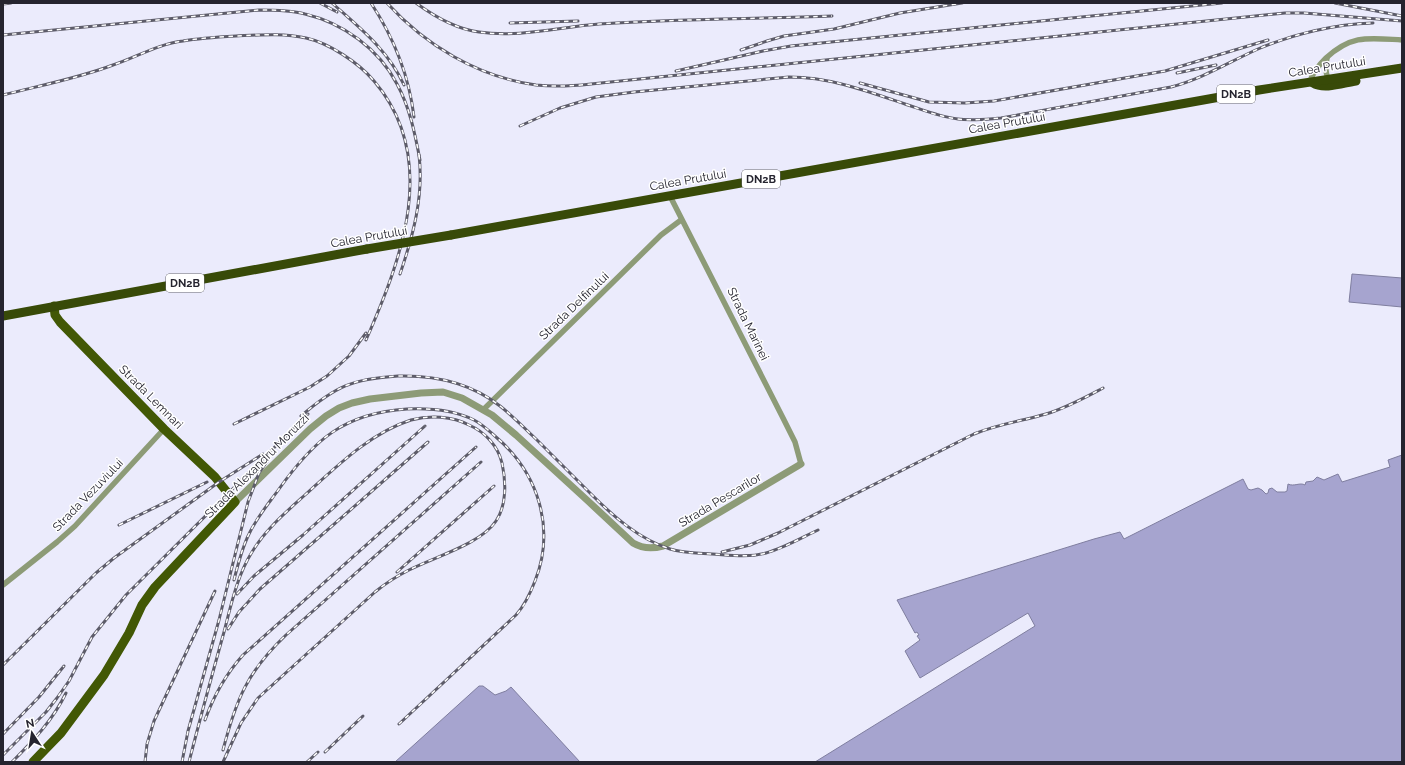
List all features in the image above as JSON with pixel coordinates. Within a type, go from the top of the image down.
[{"type":"highway","name":"Calea Prutului","points":[[3,316],[1310,82],[1402,68]]},
{"type":"highway","points":[[1310,82],[1325,86],[1402,74]]},
{"type":"main road","name":"Strada Lemnari","points":[[54,306],[56,315],[60,322],[164,429],[215,477],[235,502]]},
{"type":"main road","name":"Strada Alexandru Moruzzi","points":[[33,762],[61,732],[104,675],[126,638],[148,596],[162,579],[235,502]]},
{"type":"street","points":[[1310,82],[1314,72],[1327,57],[1337,48],[1350,42],[1366,38],[1402,40]]},
{"type":"street","points":[[1327,57],[1325,66],[1328,79]]},
{"type":"street","name":"Strada Marinei","points":[[670,196],[795,442],[801,464]]},
{"type":"street","name":"Strada Delfinului","points":[[484,409],[661,235],[681,220]]},
{"type":"street","name":"Strada Alexandru Moruzzi","points":[[235,502],[310,429],[326,416],[345,405],[370,399],[409,394],[443,392],[462,398],[484,409],[516,434],[633,544],[649,549]]},
{"type":"street","name":"Strada Vezuviului","points":[[3,585],[58,542],[75,526],[164,429]]},
{"type":"street","name":"Strada Pescarilor","points":[[649,549],[663,546],[682,536],[801,464]]},
{"type":"water","points":[[1352,274],[1402,278],[1402,307],[1349,302]]},
{"type":"water","points":[[1402,455],[1402,762],[815,762],[1035,626],[1028,613],[920,678],[905,651],[920,640],[917,636],[919,635],[917,632],[915,633],[897,600],[1120,532],[1124,539],[1243,479],[1248,489],[1251,490],[1258,488],[1266,494],[1268,493],[1269,489],[1272,488],[1277,492],[1285,492],[1287,491],[1288,484],[1305,485],[1306,482],[1313,481],[1317,477],[1324,480],[1338,474],[1342,482],[1390,467],[1388,460]]},
{"type":"water","points":[[479,686],[483,686],[495,695],[506,691],[511,687],[580,762],[395,762]]},
{"type":"railway","points":[[3,4],[11,3]]},
{"type":"railway","points":[[320,3],[337,12]]},
{"type":"railway","points":[[332,3],[382,50],[404,85]]},
{"type":"railway","points":[[371,3],[387,30],[399,57],[412,101],[414,117]]},
{"type":"railway","points":[[387,3],[418,32],[454,57],[473,67],[515,81],[550,86],[584,85],[1285,13],[1304,13],[1402,21]]},
{"type":"railway","points":[[416,3],[438,18],[454,25],[470,30],[494,34],[524,33],[584,25],[628,22],[832,16]]},
{"type":"railway","points":[[741,50],[784,36],[834,29],[900,13],[962,3]]},
{"type":"railway","points":[[676,71],[791,46],[1222,3]]},
{"type":"railway","points":[[1335,3],[1402,16]]},
{"type":"railway","points":[[3,35],[259,10],[294,12],[319,18],[333,24],[358,39],[370,49],[389,71],[402,93],[409,112],[420,160]]},
{"type":"railway","points":[[510,23],[578,21]]},
{"type":"railway","points":[[520,126],[560,108],[596,97],[789,77],[819,79],[834,82],[877,94],[945,117],[963,120],[1001,118],[1171,87],[1194,80],[1258,49],[1300,34],[1344,25],[1373,23]]},
{"type":"railway","points":[[3,95],[100,70],[165,45],[216,37],[289,35],[306,38],[324,44],[352,61],[374,81],[394,111],[406,142],[410,175],[408,209],[402,242],[392,276],[366,340]]},
{"type":"railway","points":[[860,83],[929,102],[965,103],[994,101],[1165,71],[1268,40]]},
{"type":"railway","points":[[1177,73],[1216,65]]},
{"type":"railway","points":[[400,274],[413,230],[419,201],[419,155]]},
{"type":"railway","points":[[234,424],[310,387],[327,376],[349,356],[366,333]]},
{"type":"railway","points":[[301,416],[335,391],[356,382],[368,379],[398,376],[439,379],[477,391],[500,406],[536,439],[609,511],[637,533],[659,545],[685,552],[745,556],[759,555],[792,543],[818,530]]},
{"type":"railway","points":[[722,552],[750,545],[778,533],[974,434],[1053,412],[1103,388]]},
{"type":"railway","points":[[234,580],[244,545],[259,516],[305,456],[332,432],[365,416],[407,409],[433,409],[458,414],[474,420],[488,430],[511,451],[523,467],[532,484],[539,503],[543,522],[544,541],[541,561],[535,581],[529,595],[516,615],[399,724]]},
{"type":"railway","points":[[3,755],[46,712],[57,698],[69,681],[92,637],[126,595],[308,414]]},
{"type":"railway","points":[[189,762],[238,581],[252,552],[270,528],[329,473],[354,452],[382,433],[396,426],[418,418],[441,417],[462,422],[475,428],[494,445],[502,463],[505,493],[500,515],[496,521],[480,537],[405,572],[375,592],[258,698],[241,723],[223,762]]},
{"type":"railway","points":[[237,594],[254,576],[303,535],[425,426]]},
{"type":"railway","points":[[228,629],[239,612],[260,589],[428,442]]},
{"type":"railway","points":[[205,720],[221,685],[243,655],[476,447]]},
{"type":"railway","points":[[3,665],[96,573],[114,558],[219,482],[263,454]]},
{"type":"railway","points":[[182,762],[188,731],[219,620],[248,502],[259,473],[268,460]]},
{"type":"railway","points":[[223,750],[238,701],[252,674],[273,649],[286,635],[481,462]]},
{"type":"railway","points":[[119,525],[207,482]]},
{"type":"railway","points":[[397,572],[494,486]]},
{"type":"railway","points":[[145,762],[147,744],[154,721],[215,591]]},
{"type":"railway","points":[[3,734],[39,697],[64,666]]},
{"type":"railway","points":[[12,762],[49,721],[66,693]]},
{"type":"railway","points":[[325,752],[363,716]]},
{"type":"railway","points":[[307,762],[318,752]]}]
